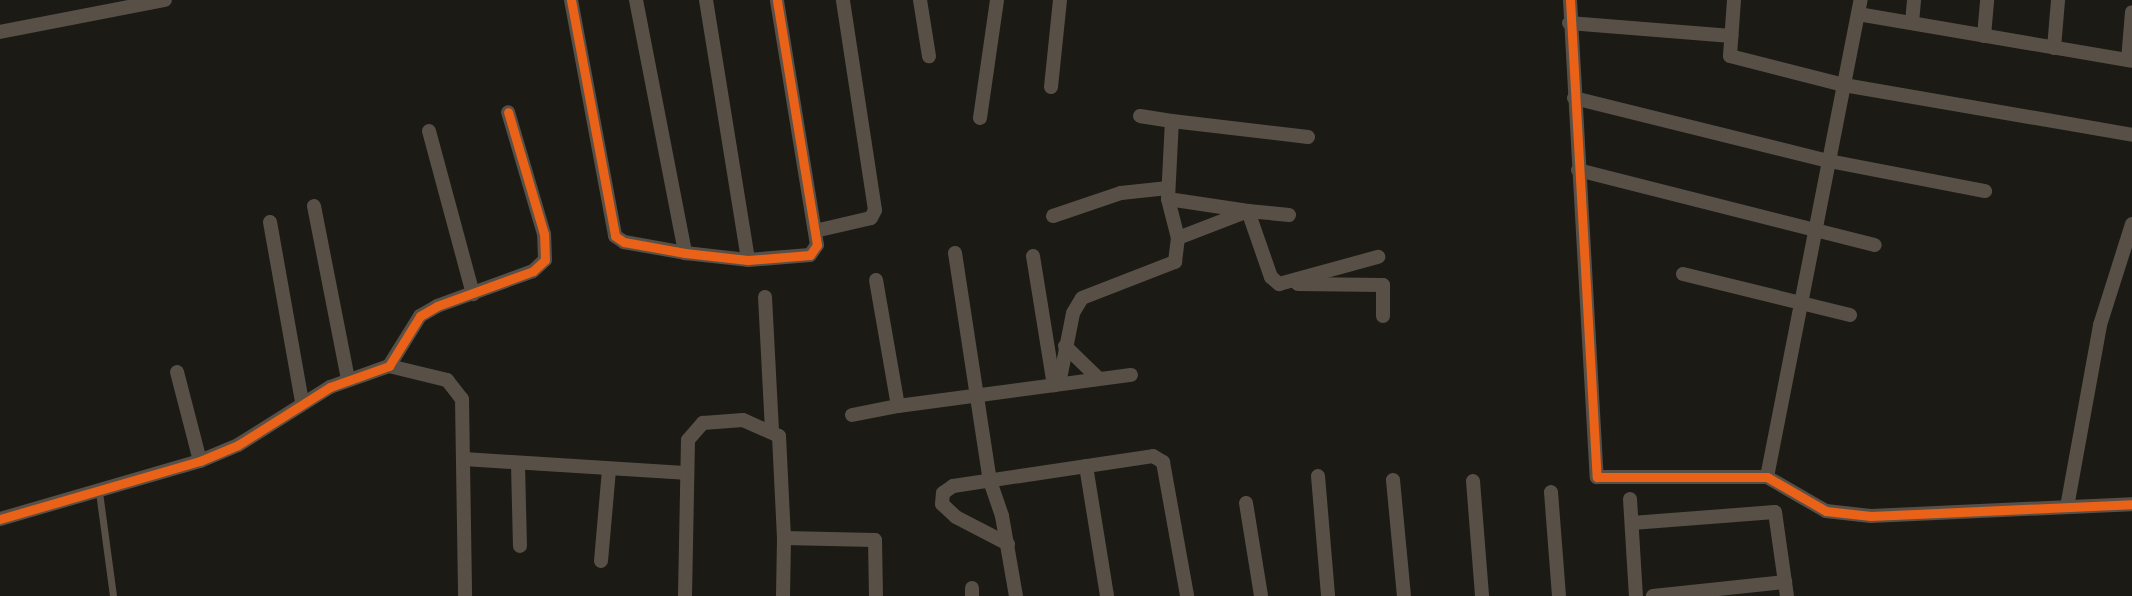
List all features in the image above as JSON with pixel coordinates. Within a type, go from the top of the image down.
[{"type":"street","points":[[0,32],[165,0]]},
{"type":"street","points":[[571,0],[615,236],[624,242],[685,253],[748,260],[810,255],[816,251],[815,231],[776,0]]},
{"type":"street","points":[[636,0],[685,253]]},
{"type":"street","points":[[706,0],[748,260]]},
{"type":"street","points":[[815,231],[871,218],[875,210],[843,0]]},
{"type":"street","points":[[920,0],[929,56]]},
{"type":"street","points":[[980,118],[997,0]]},
{"type":"street","points":[[1051,87],[1060,0]]},
{"type":"street","points":[[1570,0],[1569,23],[1597,477],[1767,477],[1826,511],[1860,515],[1944,515],[2132,504]]},
{"type":"street","points":[[1734,0],[1730,56],[1844,85],[2132,135]]},
{"type":"street","points":[[1912,23],[1914,0]]},
{"type":"street","points":[[1984,36],[1987,0]]},
{"type":"street","points":[[2054,48],[2058,0]]},
{"type":"street","points":[[1767,477],[1860,7],[1912,23],[2130,61],[2132,12]]},
{"type":"street","points":[[1569,23],[1731,36]]},
{"type":"street","points":[[1574,97],[1829,162],[1985,191]]},
{"type":"street","points":[[389,366],[421,316],[533,271],[545,260],[544,234],[508,112]]},
{"type":"street","points":[[1140,116],[1308,137]]},
{"type":"street","points":[[1057,384],[1073,313],[1082,298],[1175,262],[1178,238],[1168,193],[1172,121]]},
{"type":"street","points":[[429,131],[473,294]]},
{"type":"street","points":[[1578,170],[1875,245]]},
{"type":"street","points":[[1053,216],[1121,193],[1168,193],[1248,211],[1289,215]]},
{"type":"street","points":[[314,206],[348,379]]},
{"type":"street","points":[[1178,238],[1248,211]]},
{"type":"street","points":[[1248,211],[1271,277],[1279,284],[1383,285],[1382,316]]},
{"type":"street","points":[[270,222],[302,401]]},
{"type":"street","points":[[2067,507],[2101,325],[2132,224]]},
{"type":"street","points":[[955,253],[990,481],[1008,544],[1016,596]]},
{"type":"street","points":[[1033,256],[1057,384]]},
{"type":"street","points":[[1279,284],[1378,257]]},
{"type":"street","points":[[1683,274],[1850,315]]},
{"type":"street","points":[[2116,274],[2132,276]]},
{"type":"street","points":[[876,280],[898,406]]},
{"type":"street","points":[[765,297],[772,430],[782,445],[783,596]]},
{"type":"street","points":[[1065,346],[1098,378]]},
{"type":"street","points":[[0,519],[200,461],[268,428],[302,401],[348,379],[389,366],[447,380],[457,387],[462,399],[465,596]]},
{"type":"street","points":[[177,372],[200,461]]},
{"type":"street","points":[[852,415],[975,393],[1131,375]]},
{"type":"street","points":[[685,596],[685,473],[688,440],[703,423],[743,420],[772,430]]},
{"type":"street","points":[[1008,544],[956,517],[942,504],[947,489],[1153,456],[1163,462],[1188,596]]},
{"type":"street","points":[[464,458],[518,466],[685,473]]},
{"type":"street","points":[[518,466],[520,546]]},
{"type":"street","points":[[1087,466],[1107,596]]},
{"type":"street","points":[[601,561],[609,470]]},
{"type":"street","points":[[1318,476],[1328,596]]},
{"type":"street","points":[[1393,480],[1405,596]]},
{"type":"street","points":[[1473,481],[1482,596]]},
{"type":"street","points":[[1551,492],[1559,596]]},
{"type":"street","points":[[1630,499],[1636,596]]},
{"type":"street","points":[[1246,503],[1261,596]]},
{"type":"street","points":[[1632,523],[1775,512],[1786,589],[1653,596]]},
{"type":"street","points":[[784,538],[875,540],[876,596]]},
{"type":"lane","points":[[99,492],[113,596]]},
{"type":"cycle path","points":[[571,0],[615,236],[624,242],[685,253],[748,260],[810,255],[817,245],[777,0]]},
{"type":"cycle path","points":[[1570,0],[1597,477],[1767,477],[1826,511],[1871,516],[2132,504]]},
{"type":"cycle path","points":[[0,519],[200,461],[238,445],[330,387],[389,366],[420,316],[437,306],[533,271],[545,260],[544,234],[508,112]]}]
